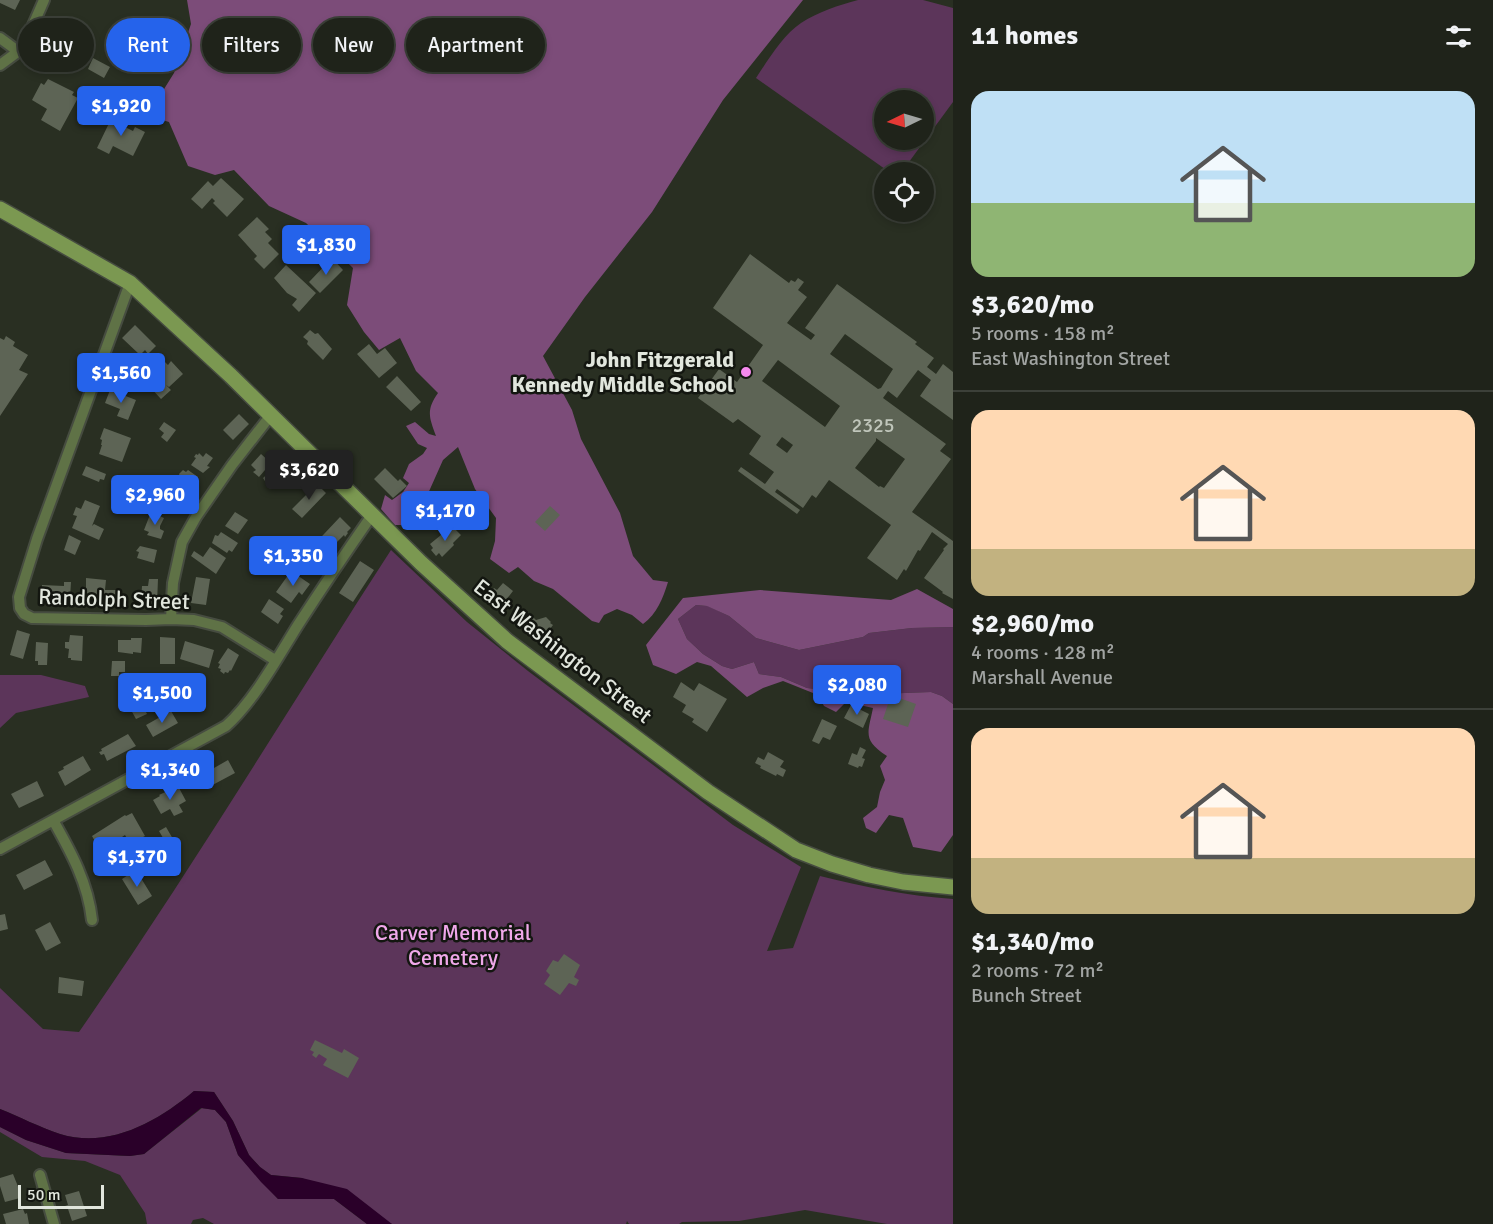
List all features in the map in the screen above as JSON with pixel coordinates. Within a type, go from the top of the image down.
[{"type":"main road","name":"East Washington Street","points":[[0,209],[130,283],[177,324],[421,563],[507,641],[708,792],[796,850],[832,864],[903,882],[953,887]]},
{"type":"street","points":[[37,18],[44,0]]},
{"type":"street","points":[[0,38],[18,51]]},
{"type":"street","points":[[0,65],[18,53]]},
{"type":"street","name":"Randolph Street","points":[[130,283],[37,539],[19,597],[19,604],[24,614],[32,618],[135,620],[171,618],[222,627],[276,660]]},
{"type":"street","points":[[171,618],[173,583],[182,542],[196,517],[232,465],[271,415]]},
{"type":"street","points":[[0,849],[226,726],[238,715],[372,515]]},
{"type":"street","points":[[53,820],[84,880],[92,920]]},
{"type":"street","points":[[40,1175],[54,1224]]},
{"type":"green space","points":[[858,0],[923,0],[953,8],[953,102],[934,128],[934,90],[874,90],[874,150],[918,150],[909,162],[875,162],[756,78],[776,48],[794,28],[814,15]]},
{"type":"green space","name":"Carver Memorial Cemetery","points":[[391,550],[467,622],[528,671],[733,825],[801,867],[767,951],[793,948],[820,876],[919,896],[953,899],[953,1224],[887,1224],[805,1210],[739,1221],[682,1222],[679,1224],[629,1224],[627,1221],[626,1224],[392,1224],[302,1178],[271,1175],[260,1167],[249,1155],[233,1121],[214,1092],[194,1091],[164,1113],[132,1130],[96,1138],[78,1138],[60,1134],[0,1109],[0,988],[43,1029],[79,1032],[198,853]]},
{"type":"green space","points":[[696,605],[708,606],[729,616],[756,638],[799,650],[863,637],[869,633],[912,628],[953,627],[953,704],[931,692],[852,695],[807,688],[781,677],[759,674],[754,662],[732,669],[722,666],[703,654],[687,639],[678,619]]},
{"type":"green space","points":[[0,675],[41,675],[85,686],[89,697],[16,713],[0,728]]},
{"type":"green space","points":[[202,1108],[215,1110],[226,1122],[238,1155],[278,1199],[334,1199],[367,1224],[214,1224],[203,1218],[193,1220],[191,1224],[147,1224],[145,1213],[120,1175],[85,1161],[42,1157],[0,1132],[0,1127],[26,1140],[66,1153],[130,1156],[144,1154]]},
{"type":"shaded area","points":[[187,0],[803,0],[723,100],[652,212],[585,297],[543,356],[572,410],[581,439],[620,513],[633,556],[653,580],[668,582],[656,611],[643,624],[632,615],[617,609],[604,615],[599,623],[592,621],[553,589],[534,581],[518,567],[509,573],[490,559],[495,541],[496,518],[475,489],[458,447],[443,460],[414,525],[395,525],[381,509],[385,495],[392,500],[403,492],[409,483],[403,478],[409,464],[423,454],[427,448],[418,444],[406,426],[415,422],[429,434],[436,436],[430,409],[438,393],[416,371],[400,338],[379,350],[364,332],[347,305],[353,268],[306,223],[269,206],[234,170],[215,175],[188,166],[169,122],[159,119],[156,102],[174,72],[190,72],[190,18]]},
{"type":"shaded area","points":[[917,589],[953,609],[953,627],[912,628],[869,633],[863,637],[799,650],[756,638],[729,616],[707,606],[696,605],[678,619],[687,639],[703,654],[722,666],[732,669],[754,662],[759,674],[781,677],[807,688],[852,695],[931,692],[953,704],[953,835],[941,852],[913,847],[903,818],[889,815],[876,833],[866,828],[863,818],[877,807],[885,780],[880,766],[887,756],[870,740],[869,730],[873,708],[846,702],[836,712],[824,706],[818,695],[783,681],[747,697],[711,666],[697,662],[676,674],[653,665],[646,645],[683,598],[760,590],[891,600]]},
{"type":"shaded area","points":[[194,1091],[214,1092],[233,1121],[249,1155],[271,1175],[302,1178],[347,1189],[392,1224],[367,1224],[334,1199],[278,1199],[238,1155],[226,1122],[215,1110],[201,1108],[144,1154],[130,1156],[66,1153],[26,1140],[0,1127],[0,1109],[60,1134],[78,1138],[114,1135],[148,1122]]},
{"type":"building","points":[[0,0],[20,0],[15,10],[0,3]]},
{"type":"building","points":[[94,59],[106,65],[107,72],[104,78],[93,72]]},
{"type":"building","points":[[48,79],[74,92],[72,95],[78,98],[60,131],[41,120],[47,109],[32,100],[41,83],[44,85]]},
{"type":"building","points":[[113,115],[127,122],[125,127],[133,131],[135,127],[145,132],[133,156],[113,146],[109,154],[97,148]]},
{"type":"building","points":[[221,178],[244,199],[227,217],[213,203],[215,201],[212,198],[202,209],[191,199],[208,181],[213,186]]},
{"type":"building","points":[[257,217],[269,229],[265,232],[272,239],[268,243],[279,254],[264,269],[254,259],[257,256],[238,235]]},
{"type":"building","points":[[750,254],[789,283],[791,280],[795,282],[798,278],[804,282],[798,290],[807,297],[787,323],[811,340],[815,335],[805,328],[837,284],[917,342],[915,344],[934,358],[927,367],[936,374],[943,364],[953,372],[953,420],[920,396],[931,380],[918,370],[897,398],[888,391],[883,398],[946,444],[940,451],[951,459],[912,512],[953,541],[953,599],[924,578],[948,544],[932,532],[906,571],[904,569],[897,580],[867,558],[891,525],[829,480],[816,498],[812,495],[803,508],[777,489],[775,492],[800,510],[797,514],[738,471],[741,467],[765,484],[774,472],[749,454],[761,436],[738,419],[733,423],[698,398],[719,369],[737,382],[763,345],[713,308]],"holes":[[[845,334],[893,369],[878,389],[830,354]],[[778,360],[840,406],[825,427],[762,381]],[[782,437],[793,445],[787,453],[776,445]],[[876,438],[905,459],[884,488],[879,487],[855,468]]]},
{"type":"building","points":[[332,258],[343,270],[320,293],[309,282]]},
{"type":"building","points":[[286,265],[316,293],[299,312],[292,305],[297,299],[287,293],[274,278]]},
{"type":"building","points":[[135,325],[156,346],[148,354],[145,350],[140,355],[122,338]]},
{"type":"building","points":[[310,330],[315,334],[318,333],[332,349],[323,360],[303,337]]},
{"type":"building","points":[[6,336],[15,342],[13,346],[28,355],[19,370],[28,374],[0,416],[0,338],[4,340]]},
{"type":"building","points":[[369,344],[377,354],[385,348],[397,363],[379,378],[357,354]]},
{"type":"building","points":[[132,354],[139,360],[125,377],[115,367],[122,359],[125,361]]},
{"type":"building","points":[[156,358],[160,361],[162,359],[168,365],[171,361],[183,374],[169,387],[166,385],[171,390],[161,399],[149,386],[156,380],[146,367]]},
{"type":"building","points":[[397,376],[421,402],[411,411],[386,387]]},
{"type":"building","points":[[110,390],[136,400],[128,420],[117,416],[120,409],[105,403]]},
{"type":"building","points":[[239,414],[249,424],[233,440],[223,430]]},
{"type":"building","points":[[164,422],[176,430],[167,442],[161,437],[164,433],[159,429]]},
{"type":"building","points":[[104,428],[131,438],[122,462],[99,454],[102,445],[100,439]]},
{"type":"building","points":[[199,453],[203,457],[206,453],[213,458],[207,466],[210,467],[203,473],[191,465],[196,454]]},
{"type":"building","points":[[261,454],[271,463],[259,477],[253,472],[256,470],[251,465]]},
{"type":"building","points":[[86,466],[106,474],[104,480],[100,479],[99,482],[82,475]]},
{"type":"building","points":[[275,467],[283,472],[286,482],[284,484],[282,482],[275,489],[273,486],[270,489],[263,478]]},
{"type":"building","points":[[385,468],[398,481],[400,479],[407,486],[393,498],[374,479]]},
{"type":"building","points":[[183,470],[186,472],[188,470],[198,477],[195,486],[193,485],[190,490],[179,482],[181,479],[179,474]]},
{"type":"building","points":[[317,484],[326,493],[302,518],[292,509]]},
{"type":"building","points":[[176,485],[187,493],[184,502],[182,501],[177,507],[170,503],[172,500],[168,497],[170,494],[168,493]]},
{"type":"building","points":[[85,500],[100,506],[92,526],[94,524],[104,529],[99,540],[72,528],[77,516],[73,515],[76,507],[81,509]]},
{"type":"building","points":[[550,506],[560,515],[545,531],[535,522]]},
{"type":"building","points":[[151,512],[164,518],[160,526],[160,529],[164,531],[161,539],[147,535],[149,532],[144,530]]},
{"type":"building","points":[[235,512],[248,520],[238,534],[225,526]]},
{"type":"building","points":[[340,517],[351,528],[345,537],[344,535],[318,561],[308,551]]},
{"type":"building","points":[[452,526],[461,535],[442,557],[439,553],[436,556],[430,544]]},
{"type":"building","points":[[221,532],[238,543],[232,552],[229,550],[227,553],[212,543],[215,535],[218,536]]},
{"type":"building","points":[[69,535],[81,541],[75,555],[64,550]]},
{"type":"building","points":[[140,546],[157,550],[154,563],[137,558],[139,552],[136,551]]},
{"type":"building","points":[[210,547],[226,558],[216,574],[191,556],[194,551],[203,557]]},
{"type":"building","points":[[360,561],[374,570],[353,602],[339,593]]},
{"type":"building","points":[[291,571],[310,584],[302,595],[299,592],[291,603],[276,592]]},
{"type":"building","points":[[196,577],[210,579],[206,605],[191,603]]},
{"type":"building","points":[[86,578],[106,580],[105,590],[120,590],[119,601],[86,600]]},
{"type":"building","points":[[149,579],[158,579],[157,604],[141,602],[142,586],[148,586]]},
{"type":"building","points":[[64,582],[71,582],[70,598],[64,598],[64,602],[42,599],[42,585],[64,586]]},
{"type":"building","points":[[503,583],[513,591],[499,609],[489,601],[494,594],[491,592],[494,588],[497,590]]},
{"type":"building","points":[[269,599],[284,609],[280,614],[283,616],[278,624],[261,612]]},
{"type":"building","points":[[533,617],[536,620],[546,617],[553,625],[543,642],[526,626]]},
{"type":"building","points":[[17,630],[30,634],[23,659],[10,655]]},
{"type":"building","points":[[70,635],[83,636],[82,661],[68,658],[69,649],[65,648],[65,642],[69,642]]},
{"type":"building","points":[[160,637],[175,638],[175,664],[160,664]]},
{"type":"building","points":[[131,638],[142,638],[141,653],[118,652],[118,640],[131,640]]},
{"type":"building","points":[[185,641],[214,650],[209,668],[180,659]]},
{"type":"building","points":[[36,642],[48,643],[47,665],[38,665],[38,661],[35,661]]},
{"type":"building","points":[[228,648],[239,655],[231,671],[224,674],[218,668],[220,664],[218,663]]},
{"type":"building","points":[[112,661],[125,661],[125,672],[119,672],[119,676],[111,676]]},
{"type":"building","points":[[681,682],[694,691],[699,683],[727,699],[707,732],[692,722],[694,719],[682,712],[686,705],[673,697]]},
{"type":"building","points":[[891,695],[916,704],[908,727],[883,719]]},
{"type":"building","points":[[851,705],[869,714],[863,728],[844,718]]},
{"type":"building","points":[[143,706],[147,714],[136,719],[131,710]]},
{"type":"building","points":[[171,711],[178,723],[153,737],[146,725]]},
{"type":"building","points":[[822,719],[837,726],[830,740],[823,737],[819,744],[812,741]]},
{"type":"building","points":[[128,734],[136,746],[107,761],[104,754],[101,755],[99,752],[102,751],[101,749]]},
{"type":"building","points":[[860,747],[866,750],[862,758],[865,759],[862,767],[858,768],[848,764],[852,753],[857,755]]},
{"type":"building","points":[[768,752],[784,761],[780,767],[786,770],[783,777],[760,768],[761,766],[755,763],[758,757],[764,760]]},
{"type":"building","points":[[83,756],[91,770],[65,786],[58,772]]},
{"type":"building","points":[[228,760],[235,773],[207,788],[200,776]]},
{"type":"building","points":[[37,781],[44,796],[19,808],[11,794]]},
{"type":"building","points":[[178,786],[186,801],[179,805],[183,812],[174,816],[170,809],[161,814],[153,800]]},
{"type":"building","points":[[132,813],[145,836],[130,844],[125,835],[122,837],[125,843],[114,849],[111,843],[99,849],[92,836]]},
{"type":"building","points":[[166,827],[173,839],[166,843],[159,831]]},
{"type":"building","points":[[141,848],[146,857],[125,868],[120,858]]},
{"type":"building","points":[[45,860],[53,875],[24,890],[16,875]]},
{"type":"building","points":[[136,870],[152,896],[138,905],[122,879]]},
{"type":"building","points":[[5,914],[8,929],[0,931],[0,915]]},
{"type":"building","points":[[50,922],[61,943],[46,951],[35,930]]},
{"type":"building","points":[[564,954],[580,965],[574,977],[579,980],[576,986],[569,983],[560,995],[544,984],[550,975],[546,971],[553,960],[558,962]]},
{"type":"building","points":[[59,977],[84,981],[82,996],[58,993]]},
{"type":"building","points":[[315,1040],[342,1053],[344,1049],[359,1058],[348,1078],[323,1065],[327,1059],[319,1054],[316,1058],[312,1055],[314,1052],[310,1050]]},
{"type":"building","points":[[13,1174],[21,1194],[20,1198],[5,1202],[0,1178]]},
{"type":"building","points":[[79,1191],[87,1216],[72,1221],[65,1206],[68,1205],[65,1195]]},
{"type":"building","points":[[23,1209],[25,1214],[27,1213],[29,1224],[6,1224],[3,1214]]},
{"type":"place","name":"John Fitzgerald Kennedy Middle School","points":[[746,372]]}]
